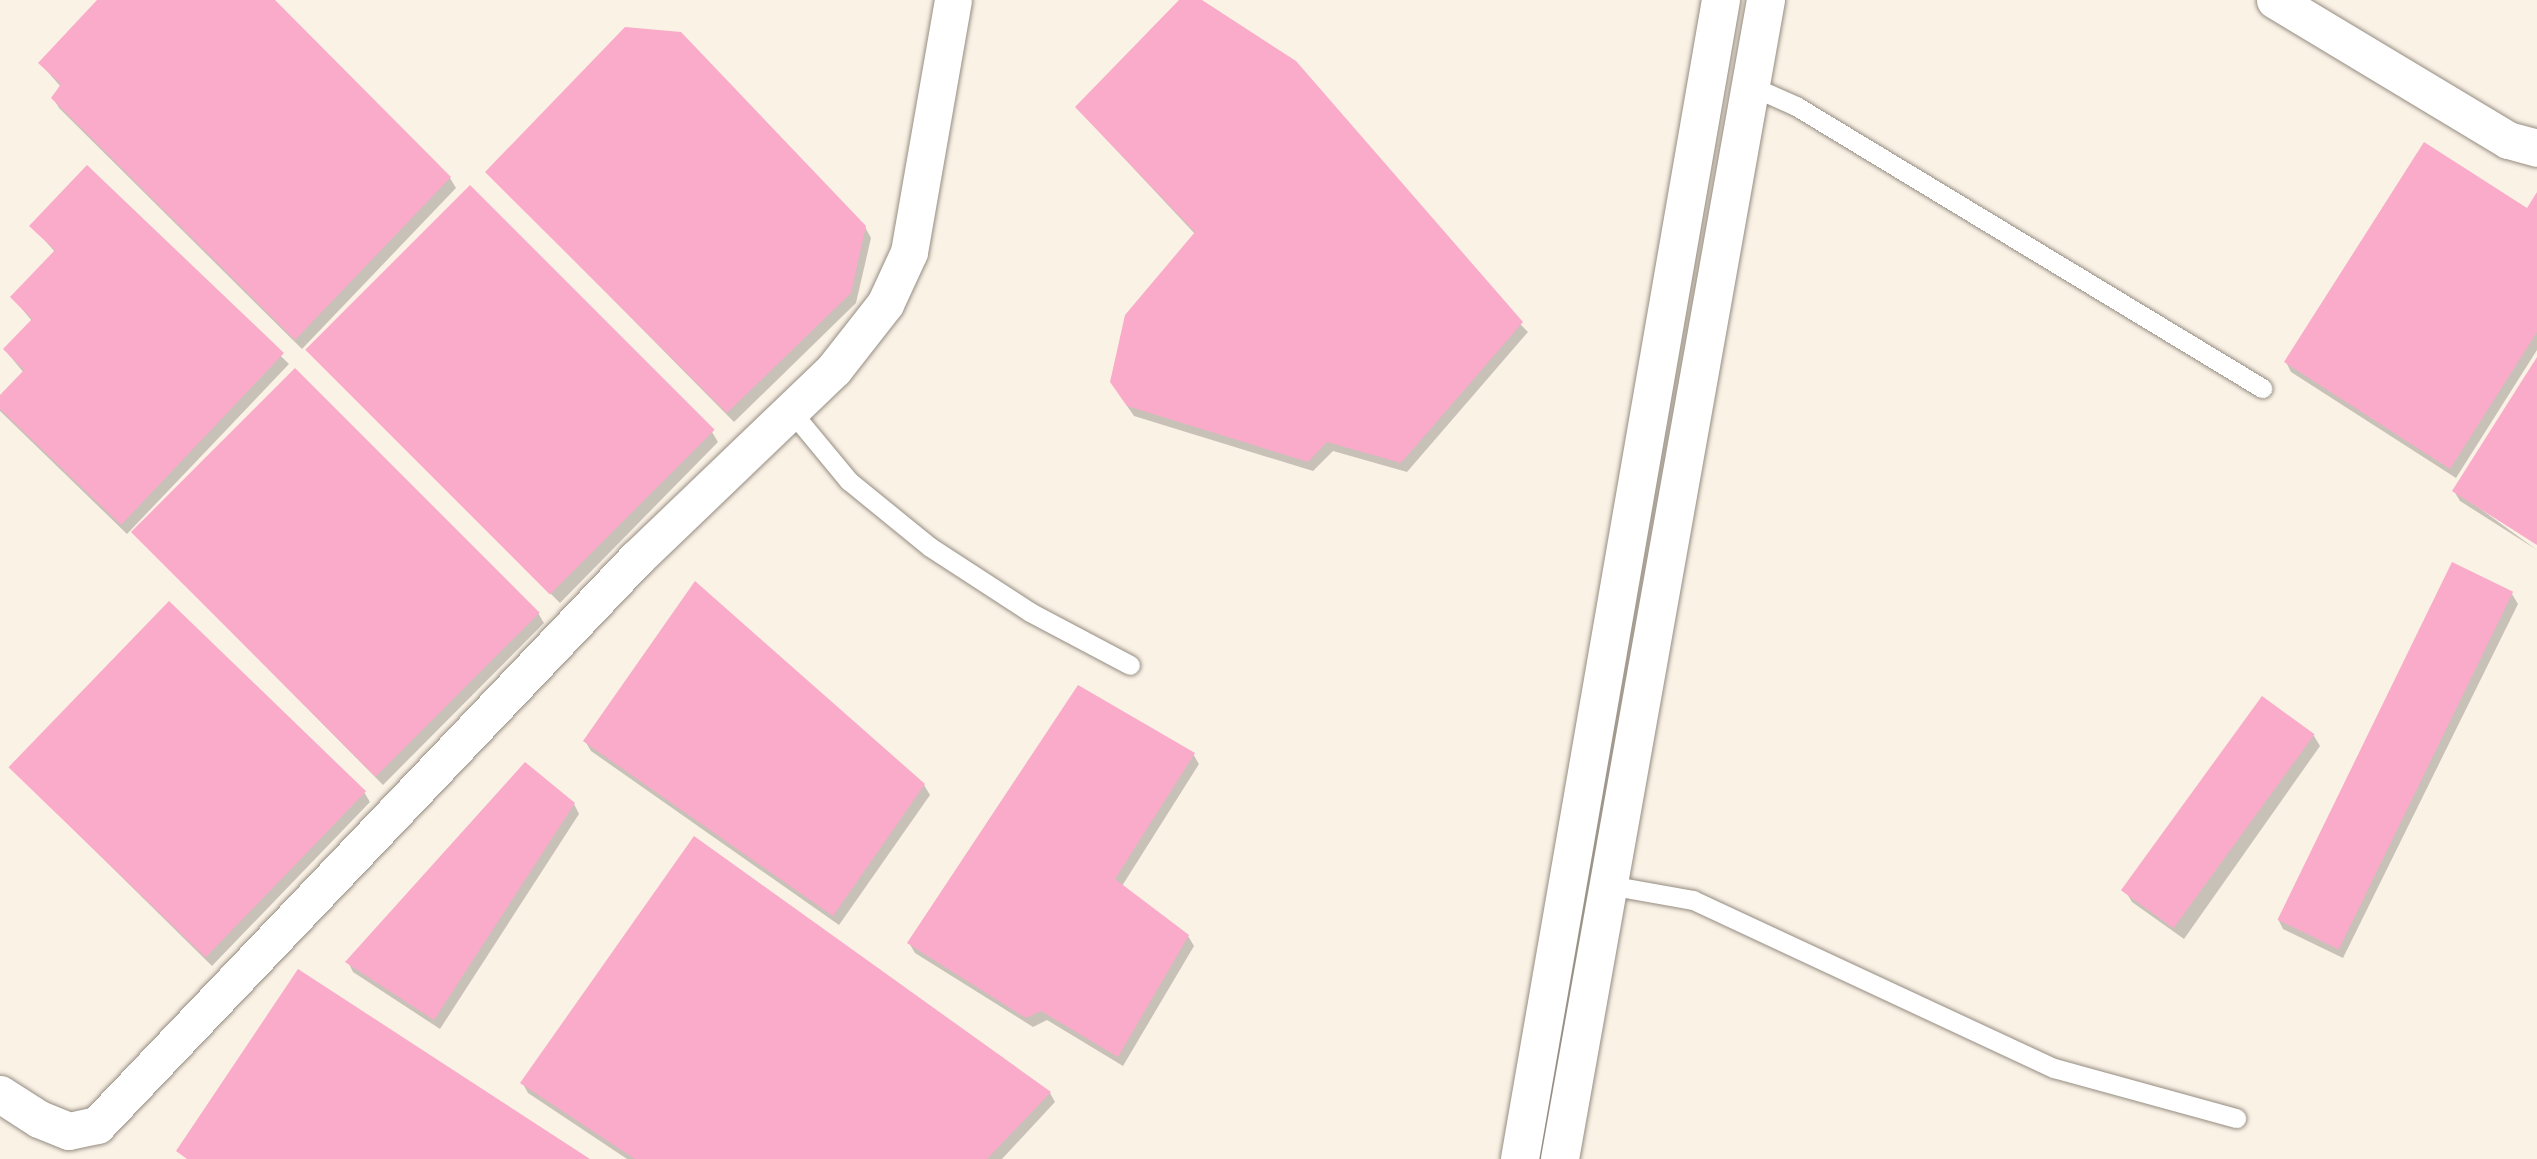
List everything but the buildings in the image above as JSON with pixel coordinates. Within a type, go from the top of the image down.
[{"type":"street","points":[[0,1094],[39,1119],[69,1131],[97,1125],[637,558],[834,369],[885,304],[909,252],[953,0]]},
{"type":"street","points":[[1520,1159],[1721,0]]},
{"type":"street","points":[[1560,1159],[1766,0]]},
{"type":"street","points":[[2275,0],[2508,140],[2537,148]]},
{"type":"lane","points":[[1751,86],[1796,106],[2262,388]]},
{"type":"lane","points":[[791,411],[849,481],[930,547],[1030,612],[1130,665]]},
{"type":"lane","points":[[1609,885],[1693,900],[2054,1068],[2236,1118]]}]
